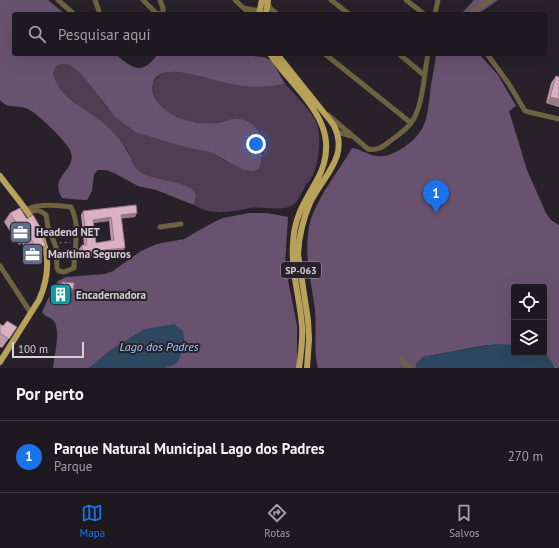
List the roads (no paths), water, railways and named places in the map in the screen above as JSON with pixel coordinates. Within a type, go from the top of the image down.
[{"type":"main road","points":[[262,12],[266,1]]},
{"type":"main road","name":"SP-063","points":[[272,56],[318,116],[322,125],[326,146],[322,170],[300,211],[293,242],[292,255],[302,325],[300,368]]},
{"type":"main road","points":[[279,56],[325,113],[339,135],[337,143],[332,146],[326,146]]},
{"type":"main road","points":[[325,137],[339,135]]},
{"type":"main road","name":"SP-063","points":[[308,368],[308,320],[298,254],[299,242],[304,217],[310,202],[335,162],[339,135]]},
{"type":"main road","points":[[0,176],[27,211],[41,234],[46,251],[48,266],[44,290],[0,362]]},
{"type":"street","points":[[58,0],[72,12]]},
{"type":"street","points":[[95,0],[99,12]]},
{"type":"street","points":[[143,0],[155,12]]},
{"type":"street","points":[[160,0],[163,12]]},
{"type":"street","points":[[235,0],[248,12]]},
{"type":"street","points":[[332,0],[347,12]]},
{"type":"street","points":[[406,0],[421,12]]},
{"type":"street","points":[[435,12],[438,0]]},
{"type":"street","points":[[473,12],[490,0]]},
{"type":"street","points":[[266,1],[275,12]]},
{"type":"street","points":[[244,8],[258,12]]},
{"type":"street","points":[[327,56],[411,123]]},
{"type":"street","points":[[401,56],[424,75]]},
{"type":"street","points":[[325,113],[368,149],[376,150],[381,148],[404,130],[411,123],[416,114],[428,56]]},
{"type":"street","points":[[488,56],[509,84],[525,111],[559,119]]},
{"type":"street","points":[[339,135],[352,136]]},
{"type":"street","points":[[46,214],[54,206]]},
{"type":"street","points":[[31,207],[71,207],[76,218],[77,242],[74,257],[74,268],[64,272],[59,271],[57,268],[55,244],[48,227],[46,214],[40,210],[27,211],[31,207]]},
{"type":"street","points":[[160,227],[181,224]]},
{"type":"street","points":[[0,266],[31,313]]},
{"type":"street","points":[[402,360],[409,368]]},
{"type":"water","name":"Lago dos Padres","points":[[174,324],[183,331],[185,346],[177,363],[164,368],[89,368],[111,350],[145,329]]},
{"type":"water","points":[[496,344],[511,345],[511,356],[547,356],[554,368],[416,368],[417,363],[423,357]]},
{"type":"place","name":"Parque Natural Municipal Lago dos Padres","points":[[436,213]]},
{"type":"place","name":"Headend NET","points":[[21,232]]},
{"type":"place","name":"Marítima Seguros","points":[[33,254]]},
{"type":"place","name":"Encadernadora","points":[[61,295]]}]
